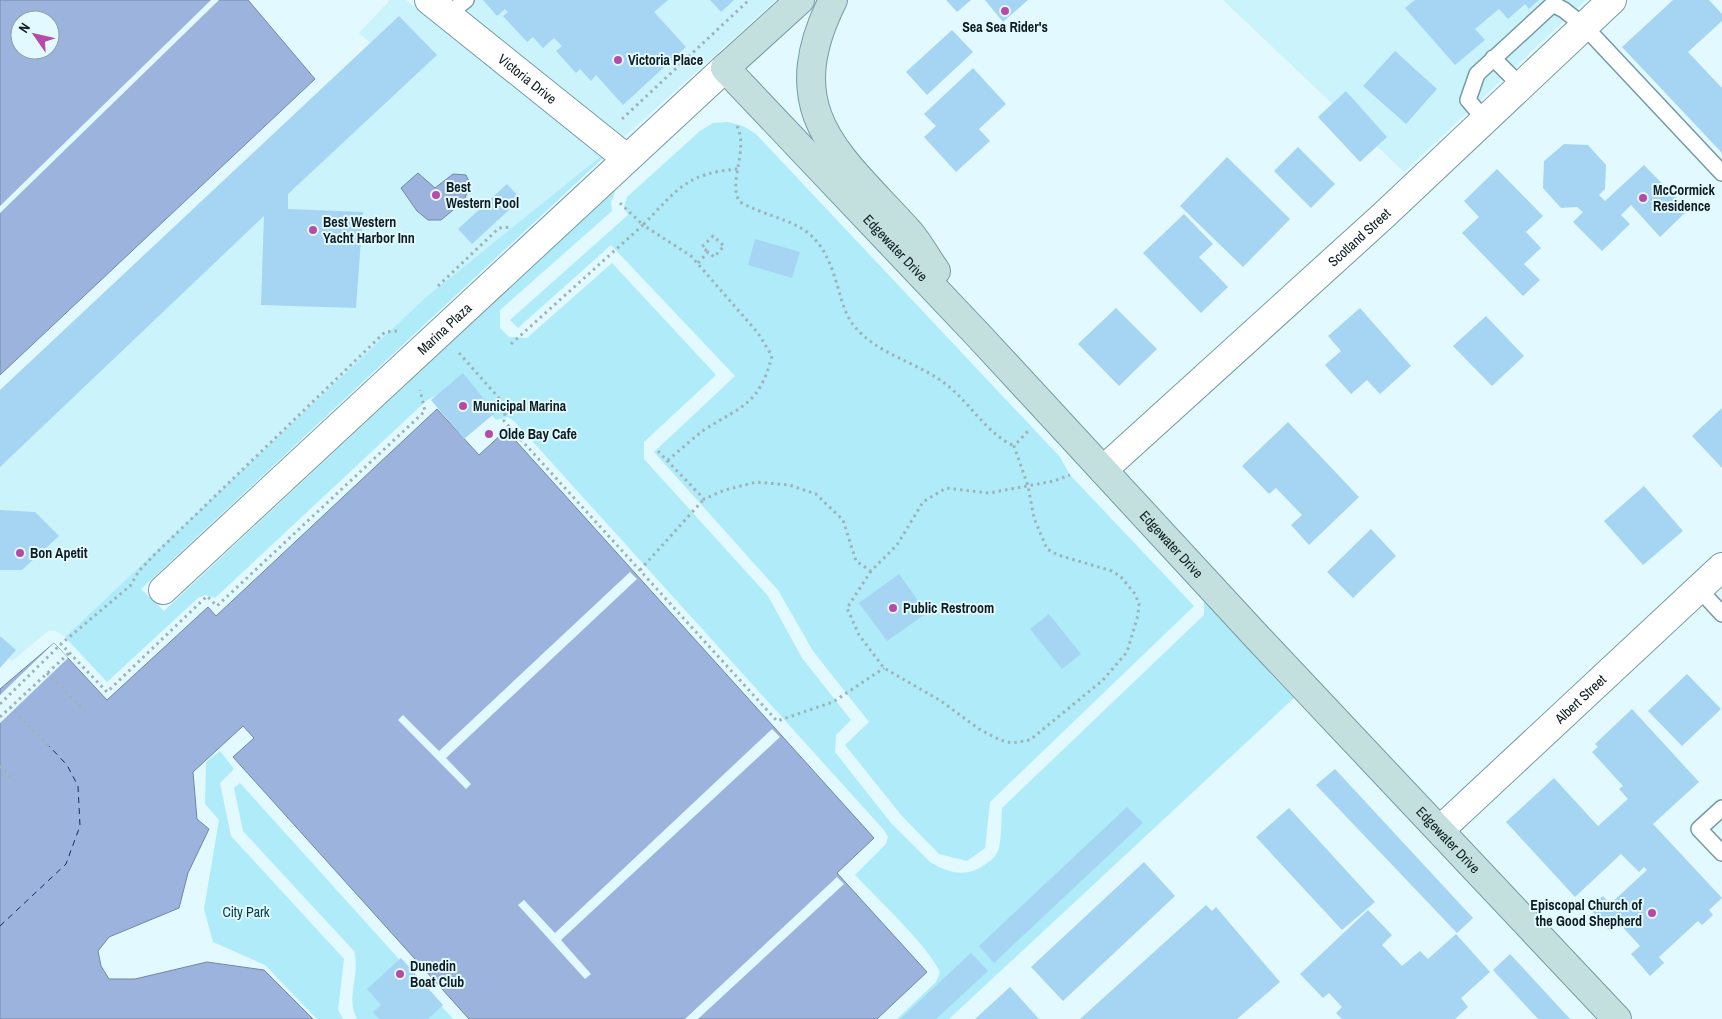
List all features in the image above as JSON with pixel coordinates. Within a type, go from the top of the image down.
[{"type":"main road","points":[[725,68],[800,0]]},
{"type":"main road","points":[[833,0],[821,23],[811,70],[812,98],[826,136],[844,163],[912,235],[980,337]]},
{"type":"main road","name":"Edgewater Drive","points":[[725,68],[980,337],[1258,638],[1617,1019]]},
{"type":"street","name":"Scotland Street","points":[[1103,470],[1384,215],[1612,0]]},
{"type":"street","name":"Victoria Drive","points":[[448,5],[626,158]]},
{"type":"street","name":"Marina Plaza","points":[[163,590],[725,68]]},
{"type":"street","name":"Albert Street","points":[[1440,830],[1722,567]]},
{"type":"lane","points":[[1485,120],[1468,100],[1477,74],[1553,4],[1584,26],[1722,173]]},
{"type":"lane","points":[[1494,58],[1521,86]]},
{"type":"lane","points":[[1698,589],[1722,614]]},
{"type":"lane","points":[[1722,808],[1699,829],[1722,853]]},
{"type":"path","points":[[617,124],[749,0]]},
{"type":"path","points":[[737,126],[742,136],[735,190],[740,202],[802,227],[818,242],[828,257],[847,315],[861,333],[885,353],[922,369],[948,385],[994,433],[1014,446]]},
{"type":"path","points":[[511,344],[643,225],[684,183],[714,171],[738,169]]},
{"type":"path","points":[[620,203],[643,225],[691,256],[698,263],[758,333],[772,356],[765,380],[746,405],[703,431],[668,460]]},
{"type":"path","points":[[438,286],[499,228],[518,227]]},
{"type":"path","points":[[713,236],[724,246],[714,257],[708,252],[702,247],[713,236]]},
{"type":"path","points":[[698,263],[708,252]]},
{"type":"path","points":[[0,704],[62,644],[130,586],[139,571],[153,556],[385,332],[397,331]]},
{"type":"path","points":[[452,360],[459,353],[506,406],[504,421],[777,721],[833,702],[884,668]]},
{"type":"path","points":[[62,644],[107,692],[207,596],[217,606],[425,411],[419,391],[425,385]]},
{"type":"path","points":[[658,451],[704,499]]},
{"type":"path","points":[[1028,486],[1034,518],[1047,548],[1058,554],[1112,570],[1121,577],[1135,594],[1139,604],[1136,627],[1127,652],[1120,664],[1042,732],[1022,743],[1012,743],[989,735],[941,702],[884,668],[860,635],[848,608],[871,571],[897,545],[923,502],[946,488],[989,493],[1028,486],[1070,475]]},
{"type":"path","points":[[640,570],[704,499],[725,490],[756,482],[789,485],[816,494],[843,520],[856,562],[871,571]]},
{"type":"path","points":[[0,717],[69,653]]},
{"type":"path","points":[[47,673],[85,711]]},
{"type":"path","points":[[10,707],[49,746]]},
{"type":"path","points":[[0,766],[13,779]]},
{"type":"shaded area","points":[[0,0],[248,0],[315,79],[0,375]]},
{"type":"shaded area","points":[[390,0],[406,0],[601,156],[425,298],[65,637],[56,631],[48,631],[12,661],[0,651],[0,394],[373,45],[359,33]]},
{"type":"shaded area","points":[[452,0],[776,0],[624,137]]},
{"type":"shaded area","points":[[1223,0],[1586,0],[1404,172]]},
{"type":"shaded area","name":"Best Western Pool","points":[[418,173],[435,188],[453,174],[466,175],[470,184],[464,201],[441,220],[428,220],[417,211],[401,188]]},
{"type":"shaded area","points":[[437,409],[479,455],[506,430],[874,838],[837,873],[927,972],[877,1019],[469,1019],[233,757],[254,738],[243,726],[193,772],[197,819],[209,829],[188,873],[179,908],[109,937],[98,951],[101,966],[109,979],[135,979],[207,962],[264,970],[313,1019],[0,1019],[0,689],[54,643],[107,700],[208,607],[216,616]]},
{"type":"green space","points":[[728,122],[743,126],[756,134],[1060,457],[1070,475],[1194,606],[990,802],[985,848],[967,861],[939,854],[902,816],[845,745],[869,722],[813,651],[778,590],[654,452],[735,376],[611,245],[518,328],[510,320],[628,215],[624,207],[627,197],[700,131],[713,123]]},
{"type":"green space","points":[[601,156],[603,158],[141,589],[164,611],[616,189],[611,202],[612,211],[500,310],[500,328],[509,337],[527,338],[612,263],[716,375],[644,442],[644,459],[768,596],[802,658],[851,720],[836,735],[835,752],[891,823],[930,862],[952,872],[959,873],[973,871],[992,859],[997,853],[1001,836],[1002,808],[1204,615],[1204,601],[1294,698],[949,1019],[897,1019],[936,982],[940,972],[934,961],[914,936],[855,875],[886,844],[888,837],[884,830],[515,422],[508,417],[496,420],[473,393],[435,396],[427,400],[215,598],[205,595],[198,598],[107,682],[65,637],[425,298]]},
{"type":"green space","name":"City Park","points":[[220,751],[234,769],[220,783],[231,836],[344,959],[338,1010],[343,1019],[317,1019],[265,965],[213,942],[204,909],[219,820],[205,804],[206,762]]},
{"type":"green space","points":[[240,783],[453,1019],[357,1019],[352,1002],[356,969],[354,951],[243,831],[234,788]]},
{"type":"pier","points":[[211,0],[219,0],[0,213],[0,206]]},
{"type":"pier","points":[[630,572],[637,579],[446,758],[471,784],[466,789],[398,720],[403,715],[439,751]]},
{"type":"pier","points":[[54,643],[68,658],[0,723],[0,695]]},
{"type":"pier","points":[[772,729],[780,737],[561,940],[591,974],[585,979],[518,905],[524,900],[555,933]]},
{"type":"pier","points":[[837,877],[844,884],[698,1019],[685,1019]]},
{"type":"building","name":"Victoria Place","points":[[483,0],[668,0],[654,12],[686,47],[623,105],[596,75],[591,81],[580,69],[576,73],[556,51],[562,46],[554,38],[543,48],[533,37],[527,42],[503,16],[508,12],[505,9],[497,16]]},
{"type":"building","points":[[710,0],[734,0],[721,12]]},
{"type":"building","name":"Sea Sea Rider's","points":[[946,0],[971,0],[957,12]]},
{"type":"building","name":"Sea Sea Rider's","points":[[985,0],[1028,0],[1003,22]]},
{"type":"building","points":[[1415,0],[1539,0],[1529,9],[1525,4],[1508,19],[1499,9],[1475,29],[1485,40],[1455,65],[1405,8]]},
{"type":"building","points":[[1673,0],[1709,0],[1722,14],[1722,21],[1688,52],[1722,88],[1722,153],[1622,47]]},
{"type":"building","name":"Best Western Yacht Harbor Inn","points":[[399,16],[437,55],[288,194],[288,209],[363,212],[356,308],[261,305],[264,216],[0,467],[0,390]]},
{"type":"building","points":[[952,30],[973,52],[927,95],[906,72]]},
{"type":"building","points":[[1395,51],[1437,89],[1406,124],[1363,86]]},
{"type":"building","points":[[973,68],[1006,104],[979,129],[990,141],[956,172],[924,137],[936,126],[924,114]]},
{"type":"building","points":[[1346,91],[1387,137],[1360,162],[1318,117]]},
{"type":"building","name":"McCormick Residence","points":[[1564,144],[1588,145],[1606,165],[1605,189],[1599,195],[1605,201],[1644,165],[1688,210],[1660,237],[1631,205],[1621,215],[1630,224],[1602,251],[1573,222],[1583,212],[1577,207],[1561,208],[1543,188],[1544,161]]},
{"type":"building","points":[[1298,147],[1335,184],[1311,208],[1274,171]]},
{"type":"building","points":[[1227,157],[1290,219],[1243,267],[1180,206]]},
{"type":"building","points":[[1497,169],[1543,216],[1526,232],[1541,248],[1524,264],[1540,280],[1523,296],[1462,233],[1479,217],[1464,201]]},
{"type":"building","points":[[507,184],[521,199],[472,244],[458,229]]},
{"type":"building","points":[[1184,214],[1213,244],[1199,257],[1228,287],[1201,313],[1143,253]]},
{"type":"building","points":[[755,239],[800,252],[792,278],[748,265]]},
{"type":"building","points":[[1116,308],[1157,349],[1119,386],[1078,344]]},
{"type":"building","points":[[1360,308],[1411,366],[1380,394],[1367,380],[1351,394],[1325,365],[1341,351],[1328,336]]},
{"type":"building","points":[[1486,316],[1524,356],[1492,386],[1453,346]]},
{"type":"building","name":"Municipal Marina","points":[[463,373],[495,413],[464,439],[431,400]]},
{"type":"building","points":[[1722,408],[1722,468],[1692,436]]},
{"type":"building","points":[[1288,422],[1359,497],[1309,545],[1291,525],[1302,515],[1276,488],[1269,494],[1242,466]]},
{"type":"building","points":[[1644,486],[1683,531],[1643,565],[1604,521]]},
{"type":"building","name":"Bon Apetit","points":[[0,510],[35,512],[59,536],[22,570],[0,570]]},
{"type":"building","points":[[1371,529],[1396,556],[1353,598],[1327,572]]},
{"type":"building","name":"Public Restroom","points":[[899,574],[927,613],[887,641],[859,603]]},
{"type":"building","points":[[1049,614],[1081,654],[1062,669],[1030,629]]},
{"type":"building","points":[[0,636],[16,650],[0,668]]},
{"type":"building","points":[[1687,674],[1721,709],[1682,746],[1648,711]]},
{"type":"building","points":[[1632,709],[1699,782],[1653,824],[1722,898],[1709,910],[1713,915],[1702,925],[1698,921],[1659,957],[1664,963],[1650,976],[1631,954],[1640,946],[1619,923],[1610,931],[1589,908],[1603,896],[1610,904],[1647,870],[1644,867],[1639,872],[1621,854],[1575,897],[1506,822],[1554,778],[1598,826],[1628,799],[1619,789],[1623,786],[1592,752],[1598,747],[1595,744]]},
{"type":"building","points":[[1335,769],[1473,918],[1457,933],[1316,785]]},
{"type":"building","points":[[1127,807],[1143,823],[994,963],[979,946]]},
{"type":"building","points":[[1289,808],[1375,902],[1342,930],[1256,837]]},
{"type":"building","points":[[1144,862],[1175,896],[1063,1001],[1031,967]]},
{"type":"building","points":[[1206,905],[1212,911],[1216,907],[1280,982],[1237,1019],[1080,1019]]},
{"type":"building","points":[[1368,910],[1392,935],[1382,945],[1402,966],[1420,951],[1428,959],[1456,934],[1490,972],[1461,998],[1468,1007],[1455,1019],[1342,1019],[1336,1013],[1342,1007],[1329,993],[1323,998],[1300,974]]},
{"type":"building","points":[[971,953],[988,971],[936,1019],[900,1019]]},
{"type":"building","points":[[1510,954],[1570,1019],[1538,1019],[1493,970]]},
{"type":"building","name":"Dunedin Boat Club","points":[[401,958],[443,1005],[428,1019],[379,1019],[373,1012],[381,1005],[367,989]]},
{"type":"building","points":[[1010,987],[1039,1019],[975,1019]]},
{"type":"ferry route","points":[[0,926],[66,864],[80,826],[78,786],[67,765],[49,746]]},
{"type":"place","name":"Sea Sea Rider's","points":[[1005,11]]},
{"type":"place","name":"Victoria Place","points":[[618,60]]},
{"type":"place","name":"Best Western Pool","points":[[436,195]]},
{"type":"place","name":"McCormick Residence","points":[[1643,198]]},
{"type":"place","name":"Best Western Yacht Harbor Inn","points":[[313,230]]},
{"type":"place","name":"Municipal Marina","points":[[463,406]]},
{"type":"place","name":"Olde Bay Cafe","points":[[489,434]]},
{"type":"place","name":"Bon Apetit","points":[[20,553]]},
{"type":"place","name":"Public Restroom","points":[[893,608]]},
{"type":"place","name":"Episcopal Church of the Good Shepherd","points":[[1652,913]]},
{"type":"place","name":"Dunedin Boat Club","points":[[400,974]]}]
